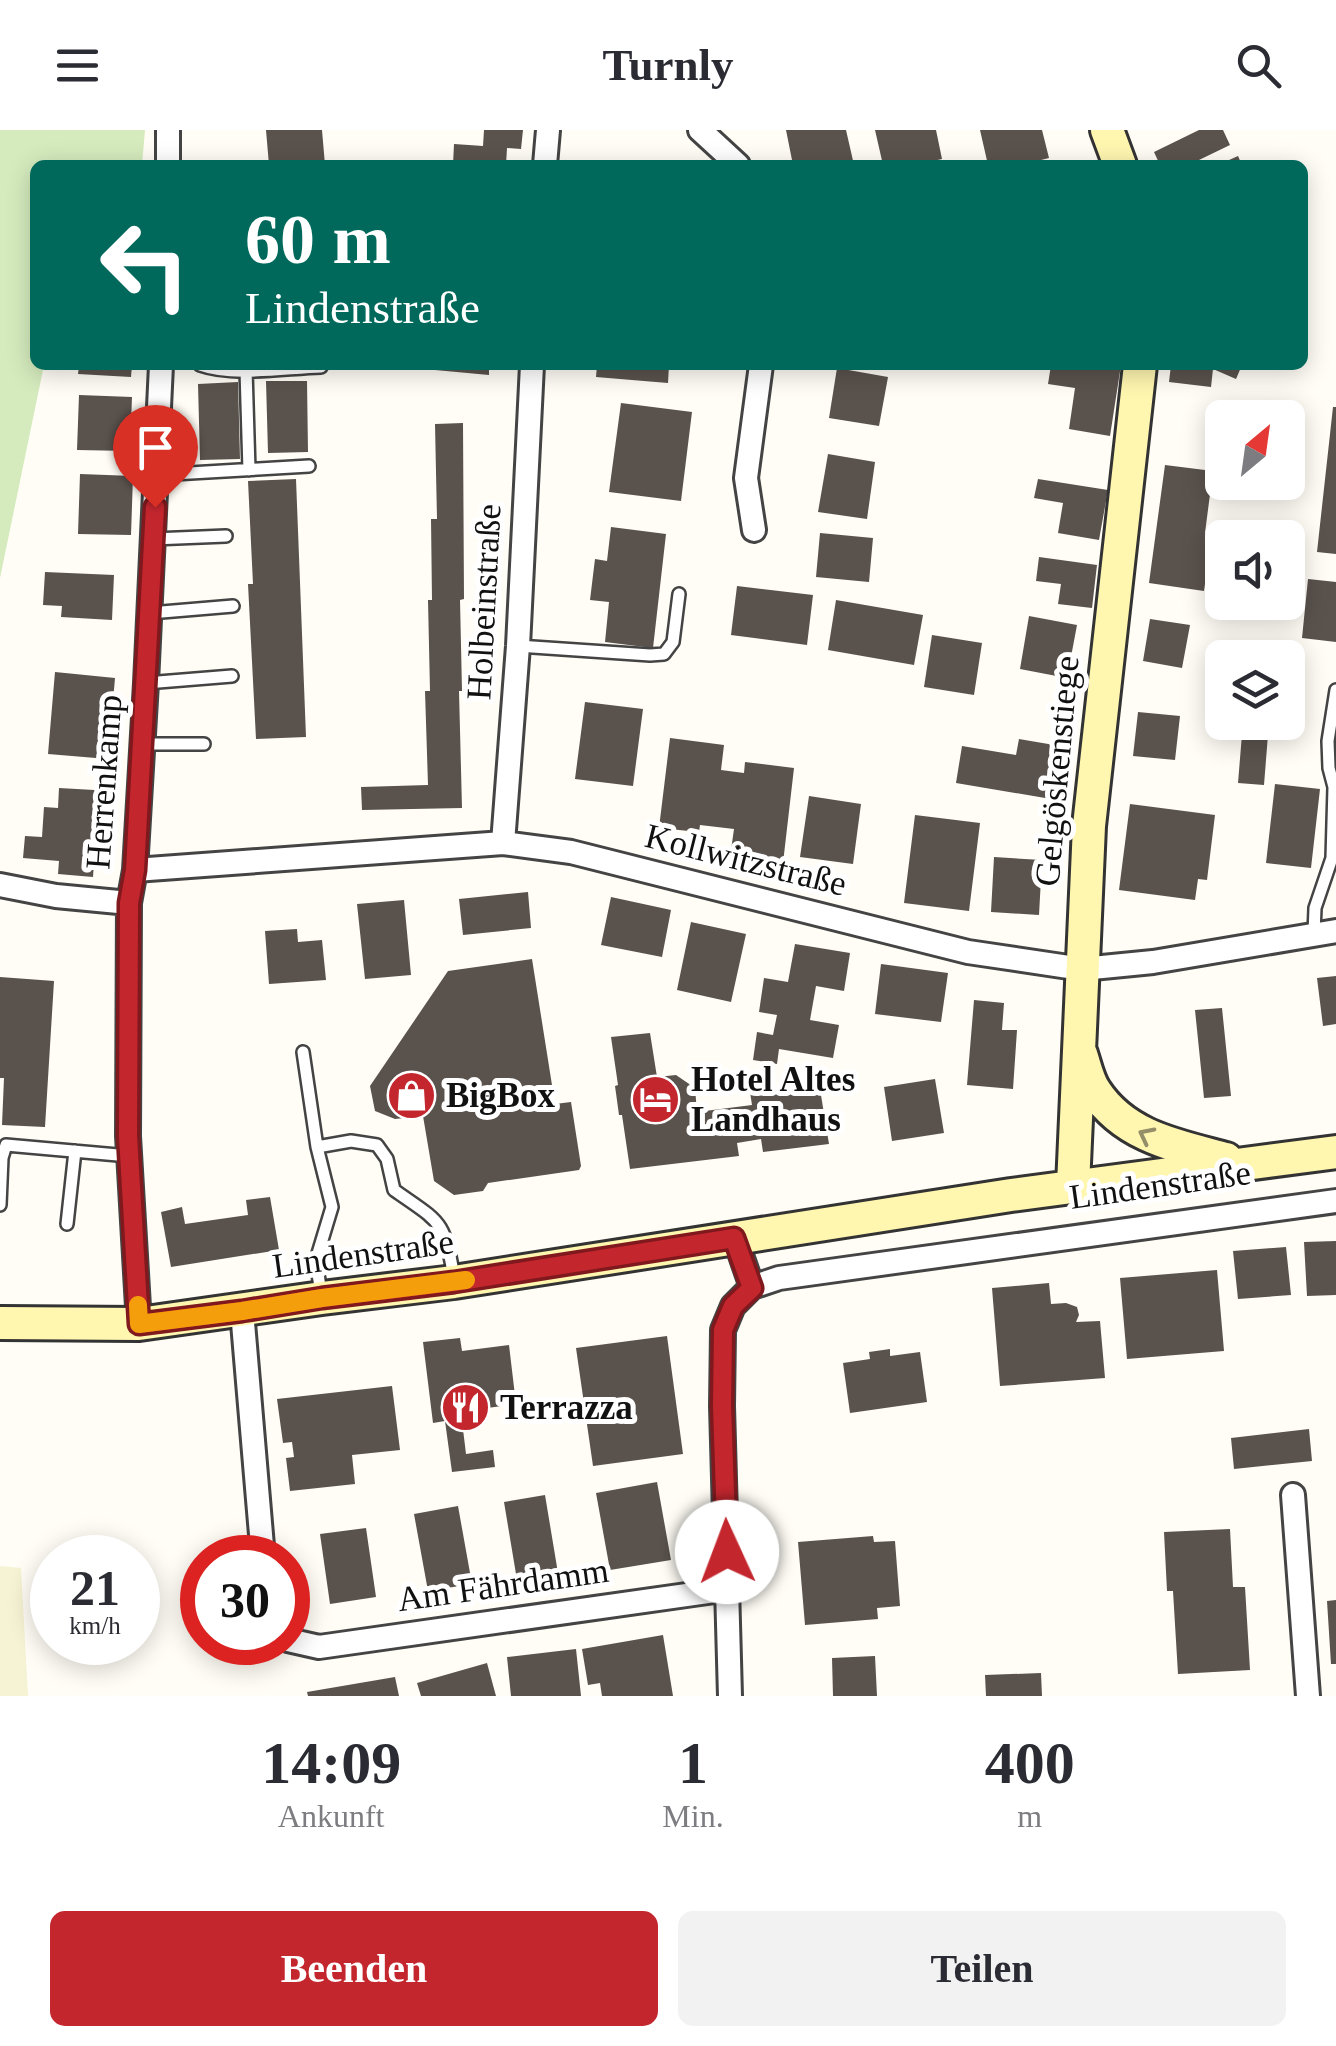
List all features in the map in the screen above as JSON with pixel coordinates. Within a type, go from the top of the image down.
[{"type":"main road","points":[[1107,130],[1118,160]]},
{"type":"main road","name":"Gelgöskenstiege","points":[[1073,1186],[1088,826],[1139,370]]},
{"type":"main road","points":[[1079,1050],[1094,1090],[1132,1128],[1158,1141],[1239,1163]]},
{"type":"main road","name":"Lindenstraße","points":[[0,1323],[139,1324],[242,1311],[1073,1186],[1336,1152]]},
{"type":"street","points":[[168,130],[168,160]]},
{"type":"street","points":[[545,160],[548,130]]},
{"type":"street","points":[[700,130],[733,160]]},
{"type":"street","name":"Herrenkamp","points":[[139,1324],[128,1156],[129,903],[135,870],[161,370]]},
{"type":"street","name":"Holbeinstraße","points":[[503,843],[518,646],[532,370]]},
{"type":"street","points":[[754,530],[746,478],[760,370]]},
{"type":"street","name":"Kollwitzstraße","points":[[135,870],[503,843],[570,852],[968,952],[1082,969],[1153,962],[1325,933]]},
{"type":"street","points":[[0,885],[56,896],[129,903]]},
{"type":"street","name":"Lindenstraße","points":[[752,1288],[779,1278],[1336,1201]]},
{"type":"street","points":[[730,1696],[723,1330],[733,1306],[752,1288],[734,1238]]},
{"type":"street","points":[[242,1311],[261,1535]]},
{"type":"street","points":[[1293,1494],[1308,1696]]},
{"type":"street","name":"Am Fährdamm","points":[[310,1644],[729,1589]]},
{"type":"lane","points":[[214,370],[246,370],[250,470]]},
{"type":"lane","points":[[156,475],[309,466]]},
{"type":"lane","points":[[154,539],[226,536]]},
{"type":"lane","points":[[518,646],[664,654],[674,642],[679,594]]},
{"type":"lane","points":[[150,614],[233,606]]},
{"type":"lane","points":[[146,683],[232,676]]},
{"type":"lane","points":[[1325,933],[1315,908],[1332,858],[1334,788],[1328,740],[1336,690]]},
{"type":"lane","points":[[142,744],[204,744]]},
{"type":"lane","points":[[304,1052],[317,1148],[332,1207],[316,1260],[322,1298]]},
{"type":"lane","points":[[317,1148],[351,1140],[378,1145],[387,1160],[394,1190],[438,1220],[448,1240],[454,1282]]},
{"type":"lane","points":[[0,1205],[6,1145],[128,1156]]},
{"type":"lane","points":[[67,1224],[74,1151]]},
{"type":"shaded area","points":[[0,1566],[21,1568],[28,1696],[0,1696]]},
{"type":"green space","points":[[0,130],[145,130],[142,160],[30,160],[30,370],[43,370],[0,578]]},
{"type":"building","points":[[266,130],[322,130],[325,160],[269,160]]},
{"type":"building","points":[[484,130],[523,130],[521,149],[507,148],[506,160],[453,160],[454,144],[483,146]]},
{"type":"building","points":[[786,130],[846,130],[853,160],[792,160]]},
{"type":"building","points":[[875,130],[936,130],[942,159],[882,160]]},
{"type":"building","points":[[980,130],[1042,130],[1049,158],[987,160]]},
{"type":"building","points":[[1199,130],[1223,130],[1230,145],[1199,160],[1158,160],[1154,152]]},
{"type":"building","points":[[78,370],[132,370],[131,377],[78,374]]},
{"type":"building","points":[[435,370],[489,370],[489,375]]},
{"type":"building","points":[[597,370],[669,370],[668,383],[596,377]]},
{"type":"building","points":[[837,370],[888,377],[879,426],[829,418]]},
{"type":"building","points":[[1050,370],[1120,370],[1110,436],[1069,429],[1075,388],[1048,384]]},
{"type":"building","points":[[1170,370],[1213,370],[1211,387],[1169,382]]},
{"type":"building","points":[[1215,370],[1240,370],[1236,379]]},
{"type":"building","points":[[266,381],[307,381],[308,452],[268,453]]},
{"type":"building","points":[[238,382],[240,459],[200,460],[198,384]]},
{"type":"building","points":[[79,395],[132,397],[130,451],[77,450]]},
{"type":"building","points":[[621,403],[692,412],[681,501],[609,492]]},
{"type":"building","points":[[1336,407],[1336,554],[1317,552]]},
{"type":"building","points":[[463,423],[464,599],[460,600],[459,691],[462,808],[362,810],[361,787],[428,785],[425,691],[430,691],[431,519],[437,519],[435,424]]},
{"type":"building","points":[[828,454],[875,462],[867,519],[818,512]]},
{"type":"building","points":[[1165,465],[1205,470],[1205,500],[1209,500],[1205,520],[1204,591],[1149,583]]},
{"type":"building","points":[[80,474],[133,476],[131,535],[78,534]]},
{"type":"building","points":[[296,479],[306,737],[256,739],[248,584],[253,584],[248,481]]},
{"type":"building","points":[[1038,479],[1108,490],[1099,540],[1058,533],[1063,503],[1034,498]]},
{"type":"building","points":[[611,527],[666,534],[653,648],[605,642],[609,602],[590,600],[595,559],[607,561]]},
{"type":"building","points":[[820,533],[873,538],[869,582],[816,577]]},
{"type":"building","points":[[1039,557],[1097,565],[1092,608],[1058,604],[1061,584],[1036,581]]},
{"type":"building","points":[[45,572],[114,575],[112,620],[61,617],[62,606],[43,605]]},
{"type":"building","points":[[1308,579],[1336,582],[1336,642],[1302,638]]},
{"type":"building","points":[[737,586],[813,595],[807,645],[731,635]]},
{"type":"building","points":[[836,600],[923,615],[914,665],[828,650]]},
{"type":"building","points":[[1029,616],[1077,625],[1067,678],[1020,669]]},
{"type":"building","points":[[1150,619],[1190,625],[1182,668],[1143,661]]},
{"type":"building","points":[[932,635],[982,643],[974,695],[924,687]]},
{"type":"building","points":[[55,672],[115,678],[108,759],[48,754]]},
{"type":"building","points":[[585,702],[643,709],[633,786],[575,779]]},
{"type":"building","points":[[1138,712],[1180,716],[1175,760],[1133,756]]},
{"type":"building","points":[[670,738],[724,745],[721,770],[744,773],[745,762],[794,768],[783,863],[730,857],[734,829],[700,825],[699,832],[659,828]]},
{"type":"building","points":[[1019,739],[1060,746],[1051,799],[956,783],[962,746],[1016,755]]},
{"type":"building","points":[[1242,740],[1268,740],[1264,785],[1238,783]]},
{"type":"building","points":[[1275,784],[1320,789],[1311,868],[1266,863]]},
{"type":"building","points":[[59,788],[112,791],[111,818],[103,818],[101,849],[95,848],[93,877],[58,874],[59,861],[23,858],[25,836],[42,837],[44,807],[58,808]]},
{"type":"building","points":[[809,796],[861,804],[853,864],[800,857]]},
{"type":"building","points":[[1130,804],[1215,815],[1207,880],[1198,879],[1195,900],[1119,890]]},
{"type":"building","points":[[915,815],[980,823],[969,911],[904,903]]},
{"type":"building","points":[[994,857],[1042,860],[1039,915],[991,912]]},
{"type":"building","points":[[528,892],[531,928],[463,935],[459,899]]},
{"type":"building","points":[[611,897],[671,910],[662,957],[601,945]]},
{"type":"building","points":[[404,900],[411,975],[365,979],[357,904]]},
{"type":"building","points":[[691,922],[746,934],[731,1002],[677,990]]},
{"type":"building","points":[[297,929],[298,942],[322,940],[326,980],[269,984],[265,931]]},
{"type":"building","points":[[795,944],[850,953],[844,991],[816,986],[810,1020],[839,1025],[833,1058],[779,1049],[777,1064],[753,1060],[757,1032],[773,1035],[777,1015],[759,1012],[764,978],[788,982]]},
{"type":"building","points":[[532,959],[555,1104],[571,1102],[581,1166],[579,1170],[488,1183],[483,1191],[454,1195],[434,1181],[423,1116],[395,1119],[375,1111],[370,1086],[448,971]]},
{"type":"building","points":[[881,964],[948,973],[941,1022],[875,1014]]},
{"type":"building","points":[[1336,976],[1336,1024],[1323,1026],[1317,978]]},
{"type":"building","points":[[0,977],[54,981],[45,1127],[2,1125]]},
{"type":"building","points":[[974,1000],[1004,1003],[1002,1030],[1017,1030],[1013,1089],[967,1085]]},
{"type":"building","points":[[1222,1008],[1231,1096],[1204,1098],[1195,1010]]},
{"type":"building","name":"Hotel Altes Landhaus","points":[[650,1033],[657,1077],[676,1075],[695,1088],[697,1112],[752,1105],[750,1092],[819,1083],[829,1144],[763,1152],[761,1139],[737,1143],[739,1156],[630,1169],[619,1115],[611,1037]]},
{"type":"building","points":[[935,1079],[944,1133],[892,1141],[884,1087]]},
{"type":"building","points":[[270,1197],[279,1250],[171,1267],[161,1212],[182,1207],[185,1224],[248,1215],[246,1200]]},
{"type":"building","points":[[1336,1241],[1336,1295],[1307,1296],[1304,1242]]},
{"type":"building","points":[[1286,1247],[1291,1295],[1238,1299],[1233,1251]]},
{"type":"building","points":[[1217,1270],[1224,1351],[1127,1359],[1120,1278]]},
{"type":"building","points":[[1049,1283],[1051,1304],[1077,1307],[1076,1322],[1100,1321],[1105,1378],[1000,1386],[992,1288]]},
{"type":"building","points":[[667,1336],[683,1454],[593,1466],[576,1348]]},
{"type":"building","name":"Terrazza","points":[[460,1338],[462,1351],[509,1345],[516,1404],[481,1409],[482,1419],[462,1421],[466,1454],[493,1450],[495,1467],[452,1472],[445,1421],[433,1423],[423,1342]]},
{"type":"building","points":[[890,1349],[890,1356],[920,1352],[927,1402],[850,1413],[843,1363],[870,1359],[869,1352]]},
{"type":"building","points":[[392,1386],[400,1450],[352,1455],[355,1484],[290,1491],[286,1458],[294,1457],[292,1442],[283,1443],[277,1399]]},
{"type":"building","points":[[1309,1429],[1312,1461],[1234,1469],[1231,1438]]},
{"type":"building","points":[[657,1482],[671,1560],[610,1570],[596,1493]]},
{"type":"building","points":[[545,1495],[558,1573],[517,1580],[504,1502]]},
{"type":"building","points":[[458,1506],[472,1584],[428,1591],[414,1514]]},
{"type":"building","points":[[366,1528],[376,1597],[330,1604],[320,1534]]},
{"type":"building","points":[[1230,1529],[1233,1587],[1245,1587],[1250,1670],[1178,1674],[1173,1591],[1167,1591],[1164,1532]]},
{"type":"building","points":[[873,1536],[874,1542],[895,1541],[900,1606],[877,1608],[878,1619],[805,1625],[798,1542]]},
{"type":"building","points":[[1336,1600],[1336,1664],[1331,1664],[1327,1601]]},
{"type":"building","points":[[663,1635],[673,1696],[602,1696],[600,1683],[588,1685],[582,1649]]},
{"type":"building","points":[[576,1649],[581,1696],[511,1696],[507,1657]]},
{"type":"building","points":[[875,1656],[877,1696],[833,1696],[832,1658]]},
{"type":"building","points":[[487,1663],[496,1696],[421,1696],[417,1683]]},
{"type":"building","points":[[1041,1673],[1042,1696],[986,1696],[985,1675]]},
{"type":"building","points":[[395,1677],[399,1696],[308,1696],[307,1692]]},
{"type":"slow traffic","points":[[138,1305],[139,1324],[466,1280]]},
{"type":"place","name":"BigBox","points":[[411,1095]]},
{"type":"place","name":"Hotel Altes Landhaus","points":[[656,1099]]},
{"type":"place","name":"Terrazza","points":[[465,1407]]},
{"type":"route","points":[[155,507],[135,870],[129,903],[128,1136],[139,1324],[454,1282],[734,1238],[752,1288],[733,1306],[723,1330],[727,1552]]}]
